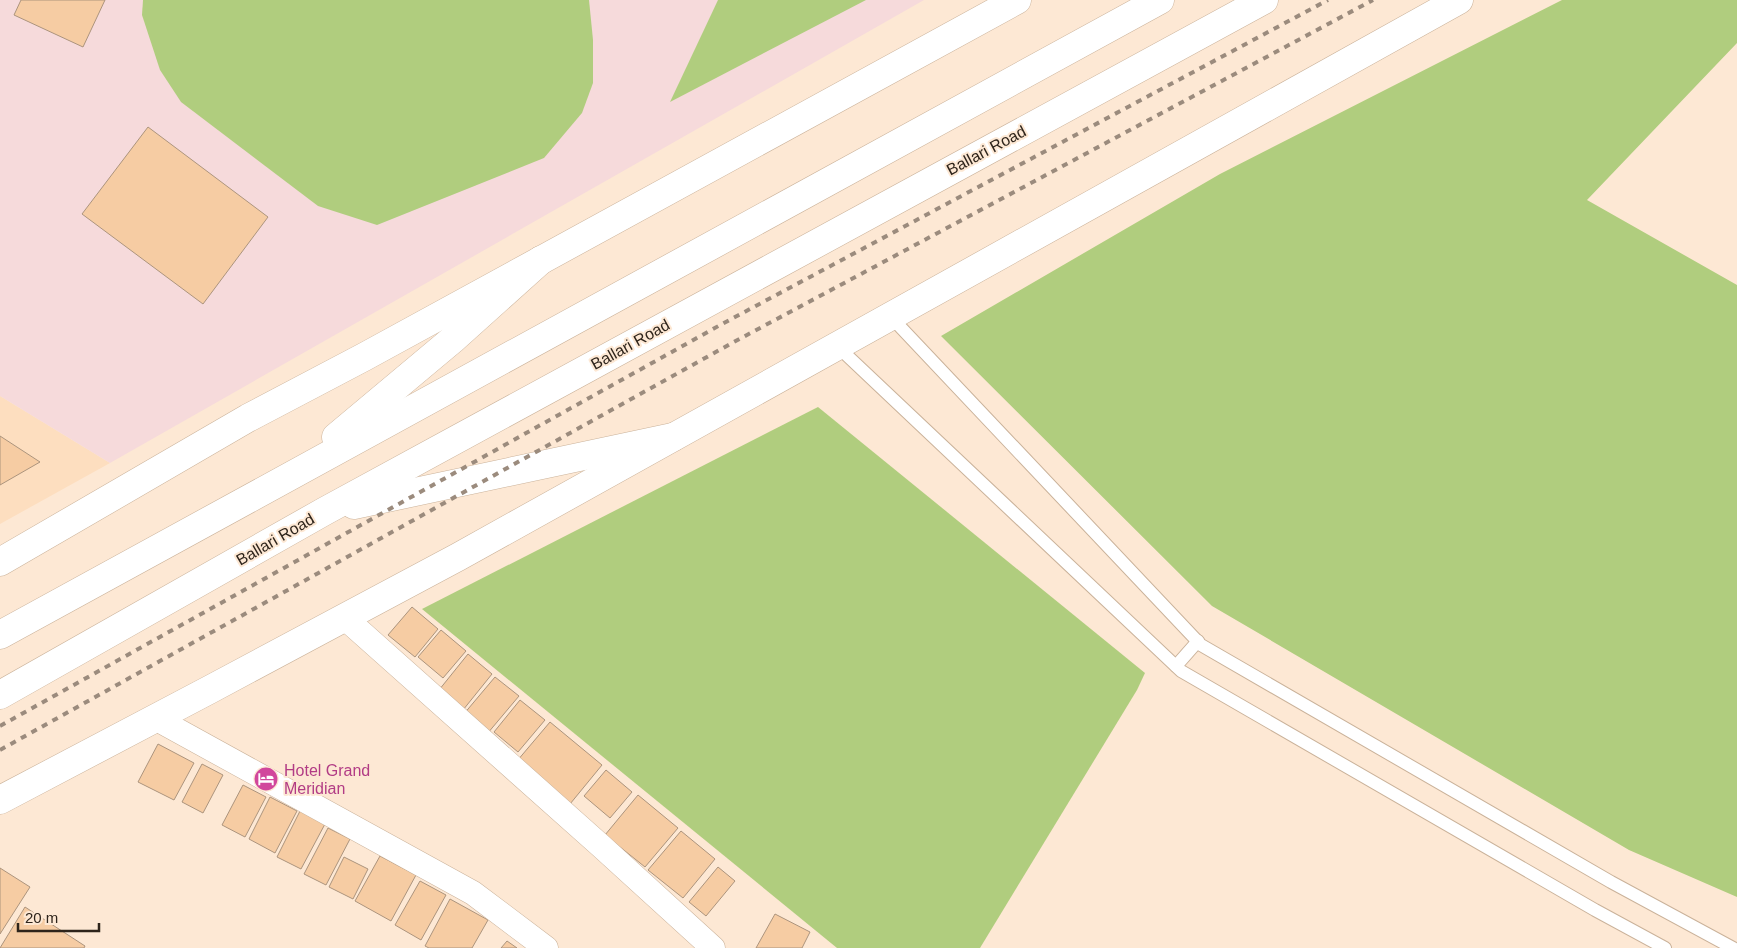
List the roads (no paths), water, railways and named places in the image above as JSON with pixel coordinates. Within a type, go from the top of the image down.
[{"type":"main road","points":[[0,562],[248,418],[364,357],[1017,0]]},
{"type":"main road","points":[[0,635],[1160,0]]},
{"type":"main road","name":"Ballari Road","points":[[0,695],[325,511],[1264,0]]},
{"type":"main road","points":[[0,800],[458,557],[1459,0]]},
{"type":"main road","points":[[287,478],[452,340],[541,260]]},
{"type":"main road","points":[[325,511],[673,437]]},
{"type":"street","points":[[345,618],[713,948]]},
{"type":"street","points":[[156,718],[473,893],[546,948]]},
{"type":"lane","points":[[890,316],[1201,645],[1611,882],[1733,948]]},
{"type":"lane","points":[[837,346],[1181,671],[1595,910],[1665,948]]},
{"type":"lane","points":[[1176,666],[1198,641]]},
{"type":"railway","points":[[0,726],[722,324],[1328,0]]},
{"type":"railway","points":[[0,750],[732,343],[1373,0]]},
{"type":"place","name":"Hotel Grand Meridian","points":[[266,779]]}]
